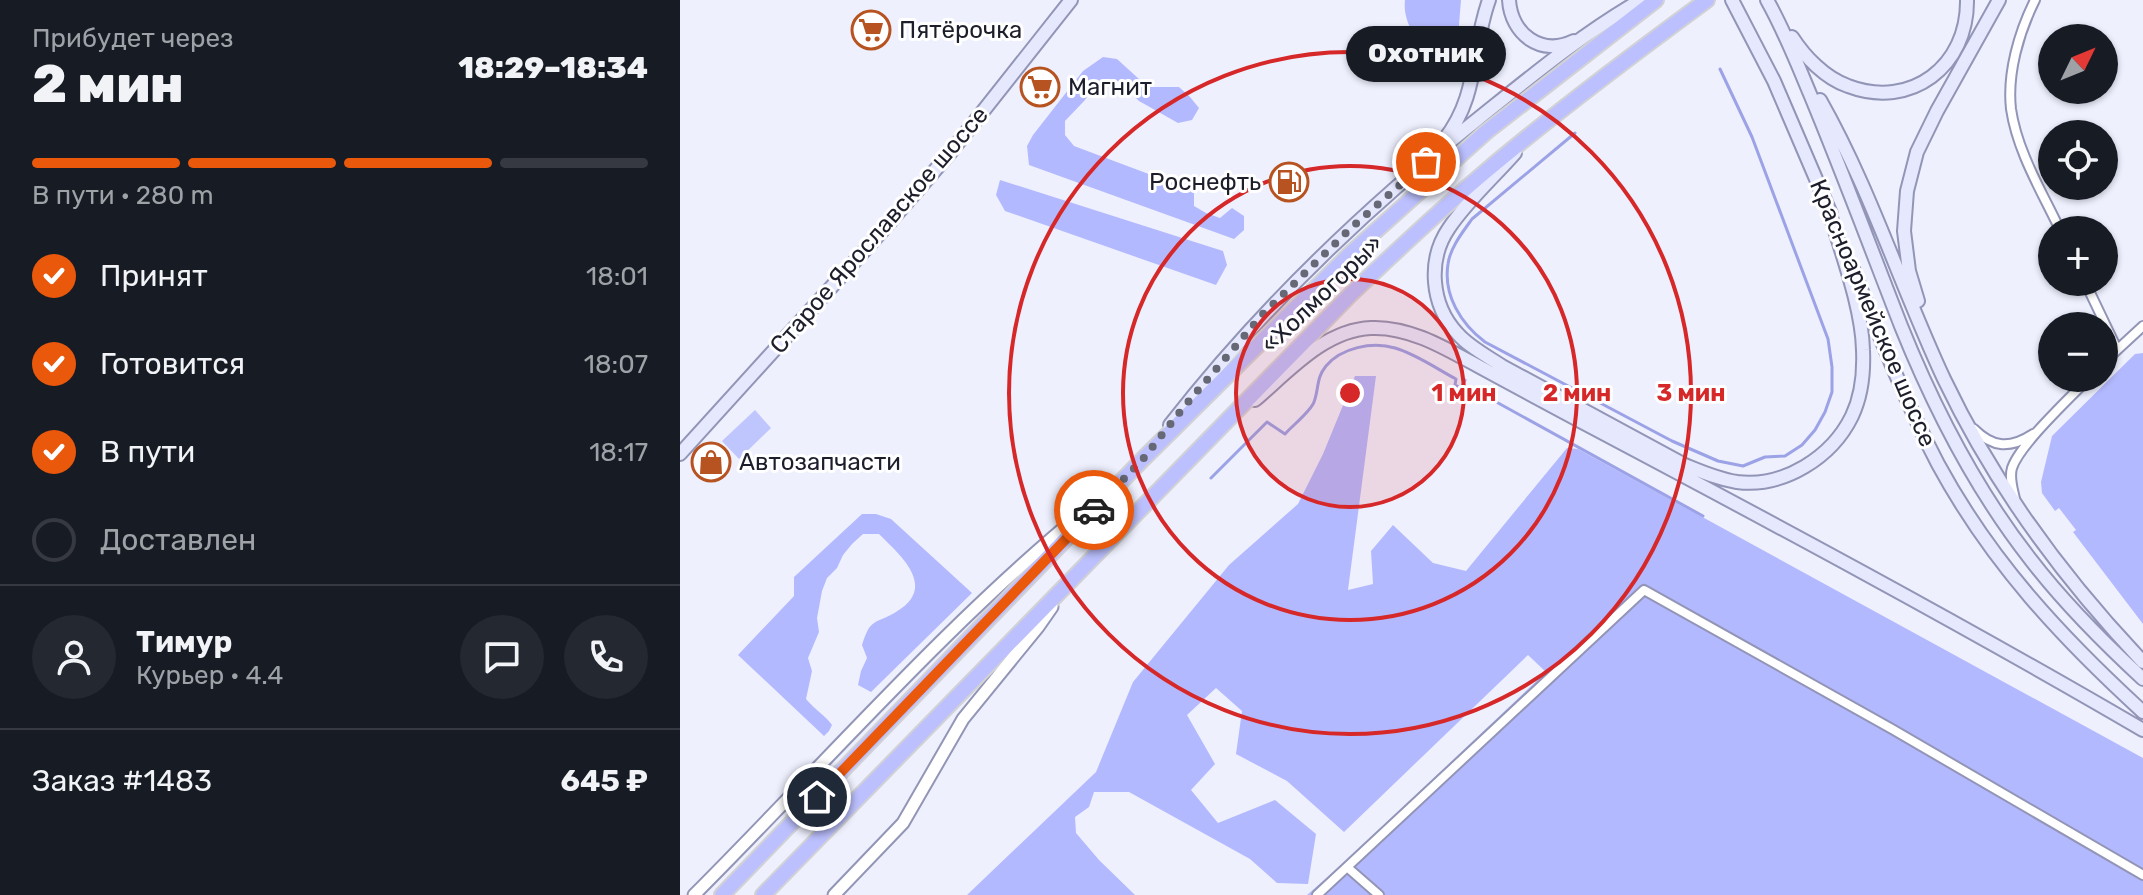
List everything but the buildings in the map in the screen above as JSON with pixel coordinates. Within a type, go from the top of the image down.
[{"type":"highway","name":"«Холмогоры»","points":[[722,895],[1143,459],[1350,254],[1486,132],[1656,0]]},
{"type":"highway","name":"«Холмогоры»","points":[[763,895],[1350,295],[1428,222],[1545,122],[1707,0]]},
{"type":"main road","name":"Старое Ярославское шоссе","points":[[680,454],[931,175],[983,114],[1071,0]]},
{"type":"main road","points":[[1426,162],[1457,122],[1465,106],[1489,0]]},
{"type":"main road","points":[[1509,0],[1515,25],[1522,34],[1543,45],[1555,47],[1567,44],[1591,33]]},
{"type":"main road","points":[[1143,459],[1263,314],[1351,228],[1532,75],[1641,0]]},
{"type":"main road","name":"Красноармейское шоссе","points":[[1732,0],[1774,81],[1911,410],[1939,466],[1972,521],[2010,574],[2050,622],[2143,712]]},
{"type":"main road","points":[[1770,6],[1799,48],[1825,73],[1846,86],[1871,92],[1895,92],[1933,76],[1950,60],[1962,40],[1967,0]]},
{"type":"main road","points":[[1931,346],[1909,271],[1904,231],[1907,191],[1917,152],[1999,0]]},
{"type":"main road","name":"Красноармейское шоссе","points":[[1770,6],[1829,141],[1902,329],[1961,454],[2030,559],[2106,645],[2143,679]]},
{"type":"main road","points":[[1792,52],[1842,139],[1961,412],[2019,511],[2073,583],[2143,662]]},
{"type":"main road","points":[[1545,122],[1466,205],[1447,231],[1438,252],[1434,275],[1436,294],[1444,315],[1475,350],[1685,465],[1715,478],[1740,483],[1782,478],[1805,467],[1824,452],[1839,437],[1852,415],[1861,390],[1863,347],[1855,302],[1828,207]]},
{"type":"main road","points":[[1201,446],[1331,339],[1351,331],[1371,328],[1413,335],[1641,453],[2040,669],[2143,730]]},
{"type":"street","points":[[2035,0],[2017,46],[2011,79],[2011,108],[2018,138],[2053,216]]},
{"type":"street","points":[[2118,348],[2143,326]]},
{"type":"street","points":[[2019,511],[2011,483],[2015,461],[2076,392]]},
{"type":"street","points":[[1961,412],[1974,429],[1994,444],[2022,441],[2043,426]]},
{"type":"street","points":[[694,895],[983,601],[1055,535],[1127,477]]},
{"type":"street","points":[[834,895],[903,823],[963,719],[1038,627],[1071,578]]},
{"type":"street","points":[[1317,895],[1644,590],[2143,875]]},
{"type":"street","points":[[1347,867],[1379,895]]},
{"type":"street","points":[[845,895],[853,877]]},
{"type":"shaded area","points":[[1405,0],[1461,0],[1457,50],[1448,69],[1434,65],[1418,42],[1406,18]]},
{"type":"shaded area","points":[[1103,57],[1117,59],[1151,87],[1179,87],[1199,108],[1192,120],[1178,123],[1139,101],[1118,81],[1104,80],[1093,88],[1065,121],[1065,135],[1074,146],[1194,191],[1194,206],[1206,213],[1220,218],[1232,208],[1244,216],[1244,230],[1234,239],[1029,165],[1027,146],[1033,135],[1083,71]]},
{"type":"shaded area","points":[[1000,180],[1223,251],[1227,265],[1216,285],[1005,211],[996,195]]},
{"type":"shaded area","points":[[2143,353],[2143,624],[2073,532],[2076,530],[2059,508],[2055,511],[2042,493],[2041,482],[2052,436],[2097,392],[2118,392],[2118,371],[2135,354]]},
{"type":"shaded area","points":[[1355,376],[1376,376],[1348,590],[1373,584],[1371,551],[1393,525],[1433,563],[1466,571],[1567,448],[1578,449],[2143,758],[2143,895],[1307,895],[1546,672],[1528,655],[1344,832],[1287,781],[1236,754],[1242,711],[1216,688],[1187,715],[1215,764],[1191,790],[1218,823],[1275,800],[1316,834],[1308,884],[1277,883],[1250,859],[1129,792],[1094,792],[1089,807],[1075,817],[1076,833],[1135,895],[967,895],[1096,772],[1133,682],[1229,565],[1298,504],[1323,454]]},
{"type":"shaded area","points":[[755,410],[771,428],[739,459],[722,441]]},
{"type":"shaded area","points":[[862,514],[891,519],[972,593],[871,692],[858,685],[867,658],[862,645],[865,636],[874,623],[908,602],[915,582],[905,562],[879,534],[863,534],[852,544],[827,578],[817,618],[819,632],[808,658],[812,671],[806,699],[832,725],[824,736],[738,655],[794,596],[794,577]]},
{"type":"waterway","points":[[1575,133],[1472,219],[1457,241],[1449,258],[1447,276],[1451,298],[1461,318],[1485,342],[1672,441],[1718,461],[1743,466],[1765,457],[1785,456],[1802,445],[1825,412],[1832,392],[1828,339],[1752,137],[1720,69]]},
{"type":"waterway","points":[[1211,478],[1267,422],[1285,434],[1312,406],[1326,366],[1348,351],[1377,345],[1395,348],[1456,379],[1455,385],[1461,388]]},
{"type":"waterway","points":[[1461,388],[1465,380]]},
{"type":"waterway","points":[[1462,389],[1467,392],[1471,388],[1703,516]]},
{"type":"way so far","points":[[1094,510],[1143,459],[1263,314],[1351,228],[1426,162]]},
{"type":"place","name":"Пятёрочка","points":[[871,30]]},
{"type":"place","name":"Магнит","points":[[1040,87]]},
{"type":"place","name":"Охотник","points":[[1426,162]]},
{"type":"place","name":"Роснефть","points":[[1289,182]]},
{"type":"place","name":"Автозапчасти","points":[[711,462]]},
{"type":"route","points":[[817,797],[1094,510]]}]
